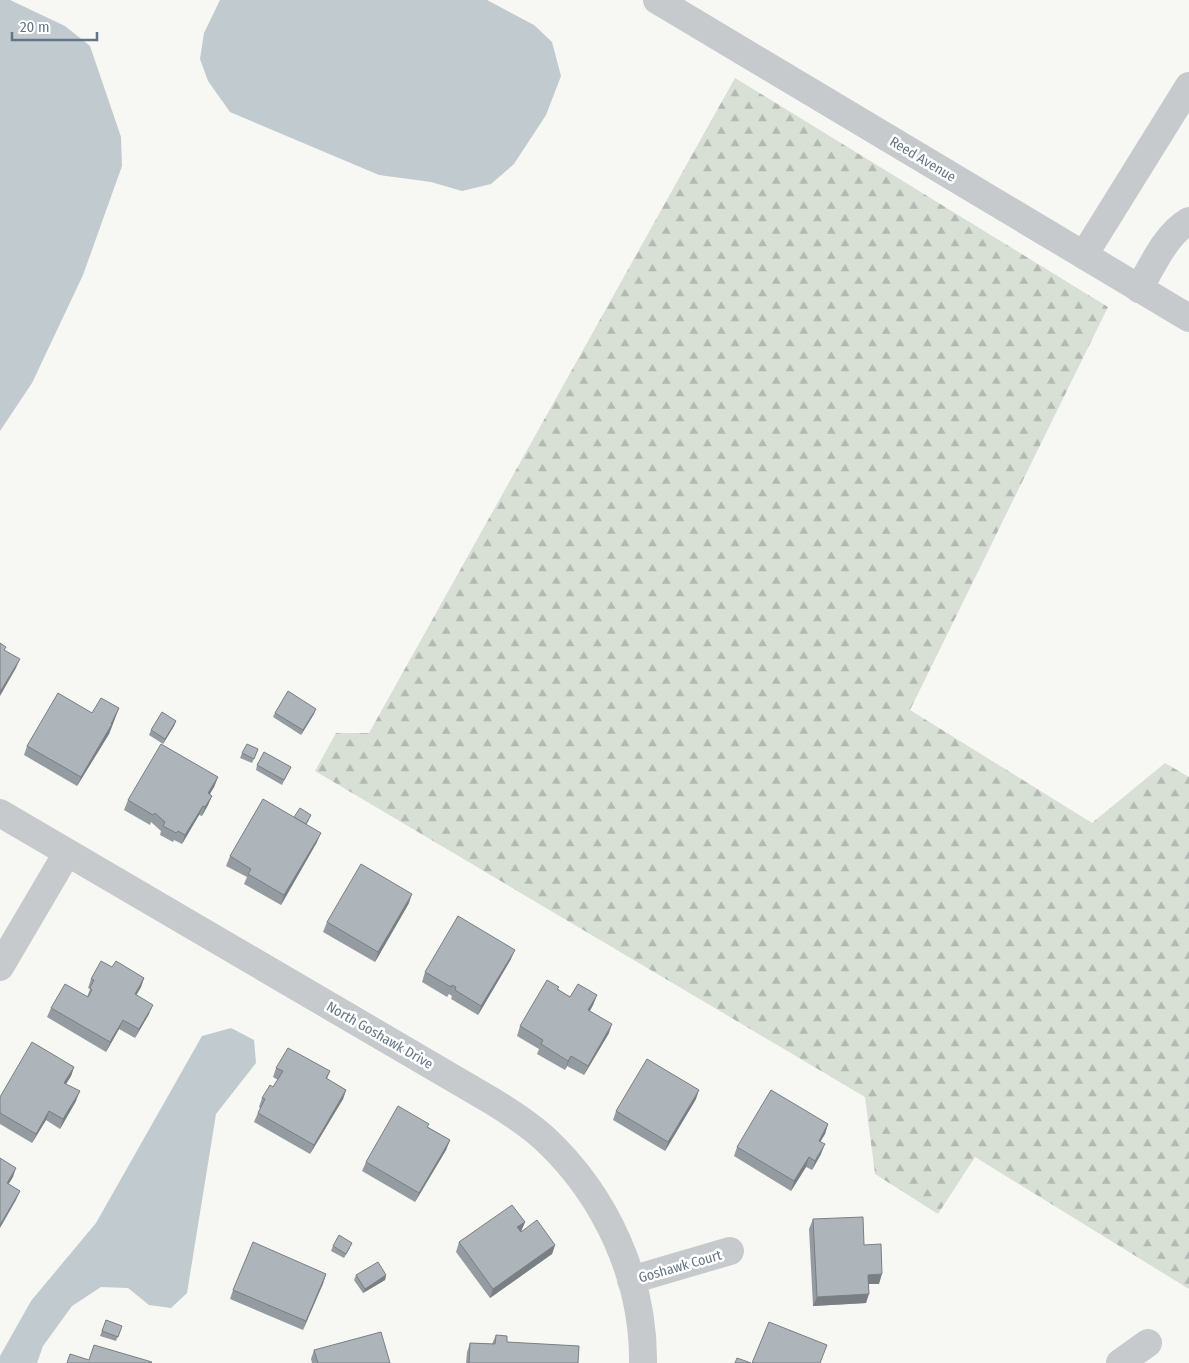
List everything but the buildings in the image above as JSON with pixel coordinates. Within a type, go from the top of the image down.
[{"type":"street","name":"Reed Avenue","points":[[657,0],[1189,318]]},
{"type":"street","points":[[1084,255],[1189,86]]},
{"type":"street","points":[[1139,288],[1163,247],[1189,221]]},
{"type":"street","name":"North Goshawk Drive","points":[[0,813],[492,1100],[544,1138],[565,1159],[597,1201],[618,1239],[638,1304],[643,1363]]},
{"type":"street","points":[[0,967],[67,853]]},
{"type":"street","name":"Goshawk Court","points":[[631,1280],[730,1251]]},
{"type":"street","points":[[1120,1363],[1148,1343]]},
{"type":"green space","points":[[735,78],[1108,307],[910,710],[1092,823],[1165,763],[1189,777],[1189,1289],[975,1157],[938,1214],[875,1174],[865,1097],[315,771],[336,733],[369,733]]},
{"type":"shaded area","points":[[0,0],[10,0],[65,26],[90,46],[121,137],[122,166],[83,275],[32,383],[0,431]]},
{"type":"shaded area","points":[[220,0],[487,0],[534,25],[552,42],[561,76],[546,115],[514,164],[491,184],[462,191],[431,182],[379,175],[230,112],[208,81],[200,59],[204,33]]},
{"type":"shaded area","points":[[231,1028],[254,1040],[256,1063],[216,1114],[187,1293],[171,1308],[149,1305],[128,1288],[101,1287],[72,1306],[43,1346],[37,1363],[0,1363],[0,1356],[31,1301],[96,1223],[202,1036]]}]
